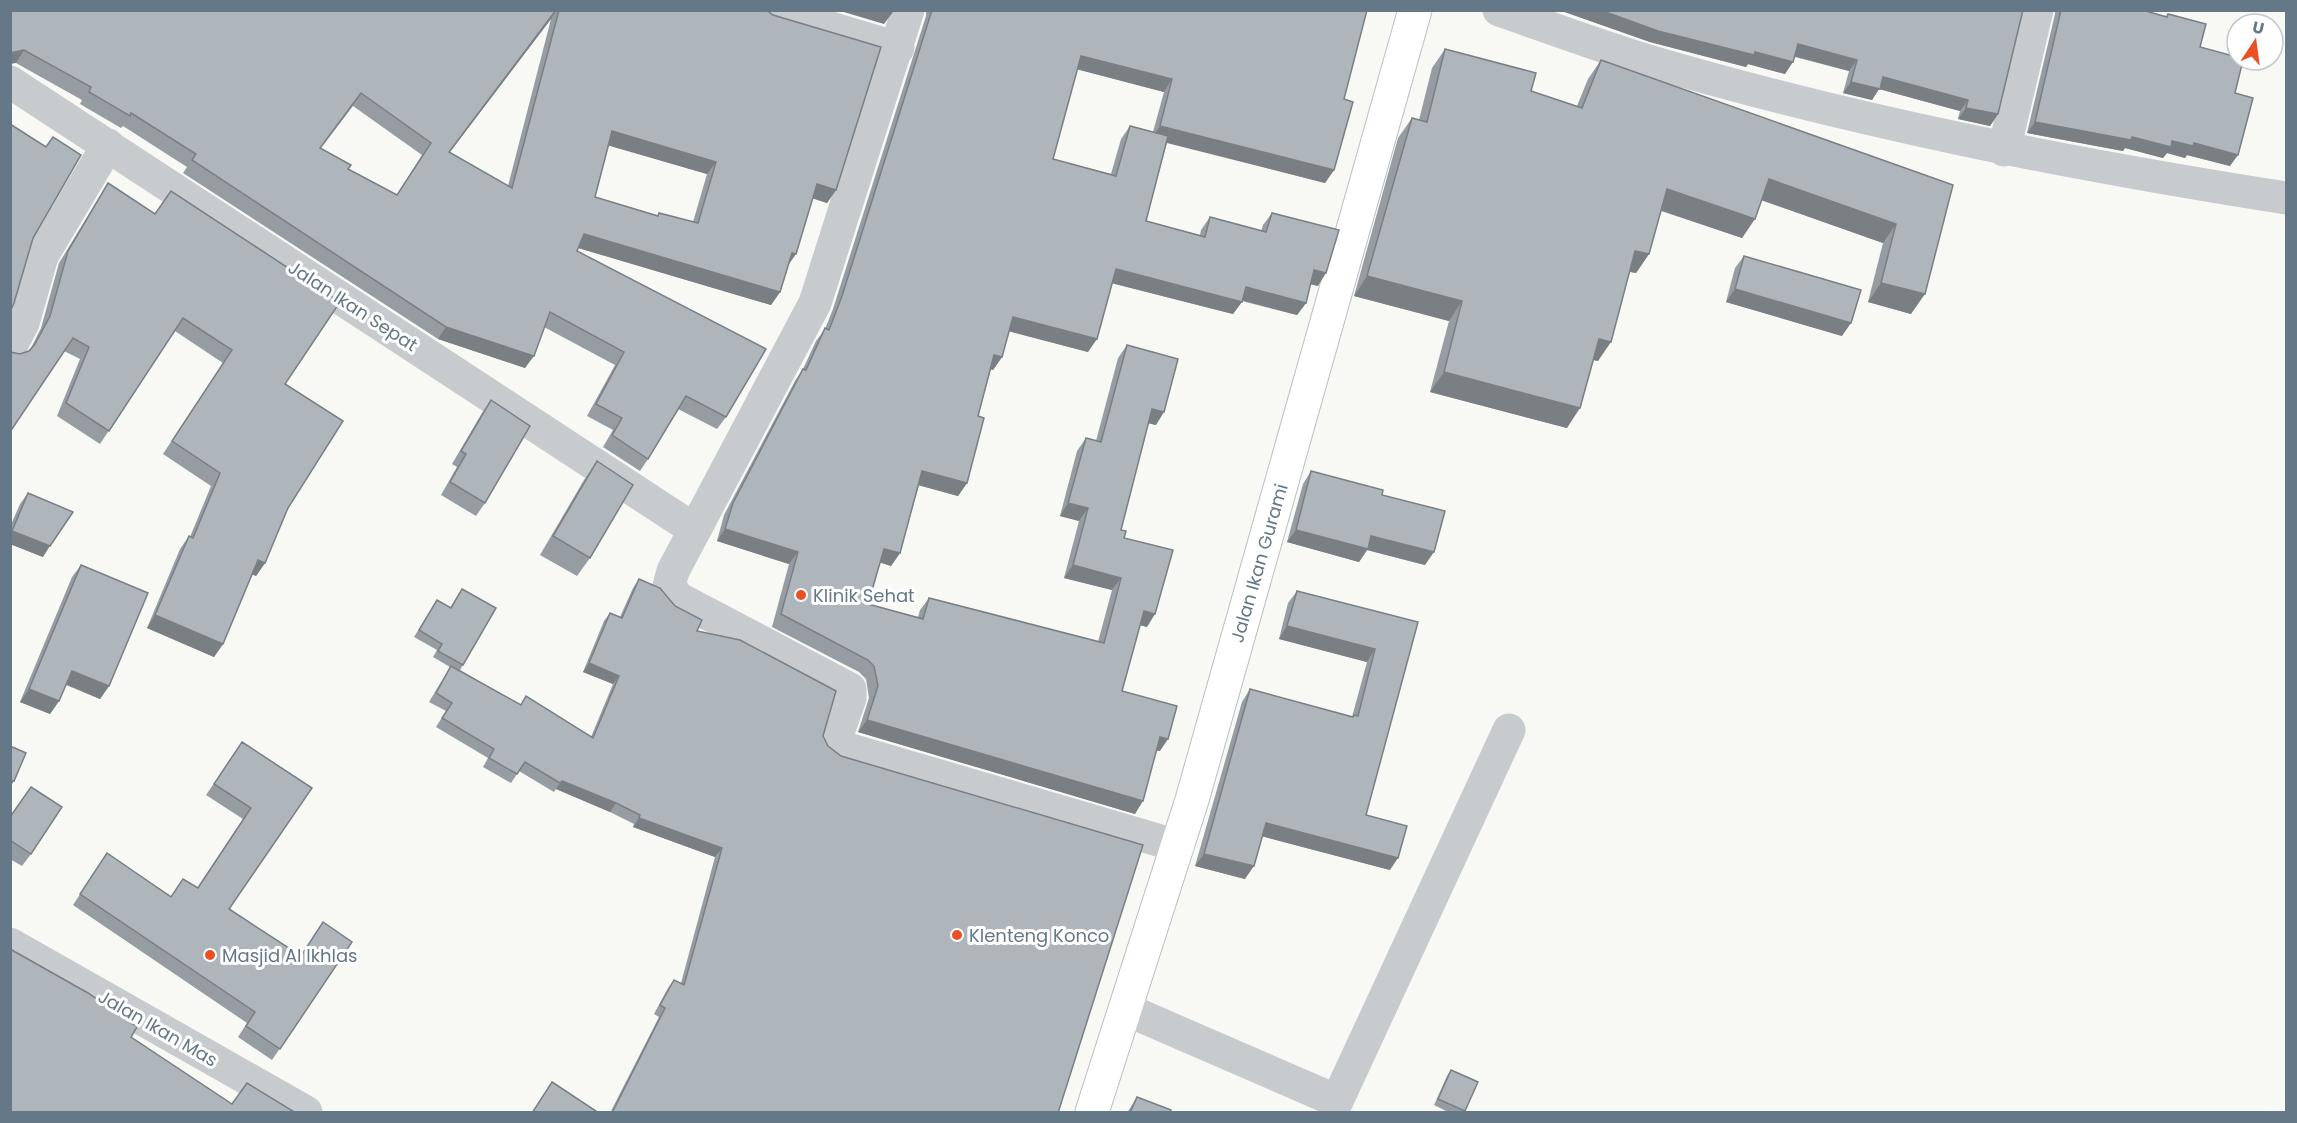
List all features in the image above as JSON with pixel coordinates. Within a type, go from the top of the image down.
[{"type":"main road","name":"Jalan Ikan Gurami","points":[[1092,1113],[1178,846],[1415,10]]},
{"type":"street","points":[[770,10],[898,48]]},
{"type":"street","points":[[908,10],[898,48],[815,303],[669,579],[669,586],[678,598],[850,690],[850,698],[835,741],[837,745],[1178,846]]},
{"type":"street","points":[[1499,10],[1644,60],[1794,100],[2004,150],[2286,198]]},
{"type":"street","points":[[2004,150],[2037,10]]},
{"type":"street","name":"Jalan Ikan Sepat","points":[[10,82],[695,530]]},
{"type":"street","points":[[10,348],[23,323],[42,256],[108,145]]},
{"type":"street","points":[[1125,1009],[1334,1107],[1509,730]]},
{"type":"street","name":"Jalan Ikan Mas","points":[[10,944],[306,1113]]},
{"type":"building","points":[[10,10],[556,10],[449,152],[512,188],[559,10],[766,10],[773,15],[881,47],[836,190],[817,184],[796,254],[792,253],[780,292],[584,234],[577,251],[766,349],[726,417],[686,396],[648,459],[612,435],[622,418],[596,404],[624,352],[550,312],[534,356],[446,327],[192,160],[196,154],[131,113],[130,116],[89,92],[91,87],[24,50],[10,53]],"holes":[[[361,93],[431,143],[397,195],[348,169],[351,165],[320,148]],[[612,131],[716,162],[698,223],[659,213],[658,216],[595,197]]]},
{"type":"building","points":[[932,10],[1367,10],[1344,99],[1353,102],[1334,170],[1160,126],[1172,79],[1081,56],[1053,159],[1116,176],[1130,126],[1168,136],[1146,221],[1205,237],[1210,217],[1266,232],[1272,213],[1339,230],[1326,273],[1314,270],[1306,303],[1246,287],[1242,302],[1116,269],[1097,339],[1013,317],[1002,357],[994,355],[978,416],[984,418],[967,483],[922,471],[900,553],[884,549],[868,604],[923,619],[929,598],[1104,643],[1121,578],[1073,565],[1088,508],[1068,503],[1086,438],[1101,442],[1127,345],[1178,359],[1164,412],[1152,409],[1121,530],[1126,531],[1124,538],[1173,550],[1155,614],[1144,611],[1122,691],[1177,706],[1168,739],[1160,737],[1143,801],[867,720],[878,686],[874,666],[868,660],[781,614],[798,552],[725,529],[733,503],[803,369],[806,370],[825,328],[829,330],[842,296]]},
{"type":"building","points":[[1600,10],[2023,10],[1998,114],[1966,108],[1968,100],[1883,77],[1880,89],[1851,82],[1857,60],[1798,44],[1793,62],[1755,52],[1754,55],[1658,31]]},
{"type":"building","points":[[2061,10],[2142,10],[2206,24],[2200,47],[2225,54],[2225,72],[2240,72],[2235,93],[2253,98],[2238,155],[2194,143],[2193,146],[2172,141],[2171,147],[2132,137],[2131,140],[2035,122]]},
{"type":"building","points":[[1445,49],[1536,73],[1531,91],[1582,108],[1601,60],[1953,185],[1925,294],[1881,283],[1896,224],[1769,179],[1755,219],[1667,189],[1649,254],[1635,251],[1611,342],[1599,339],[1580,408],[1444,372],[1462,301],[1367,276],[1412,118],[1427,122]]},
{"type":"building","points":[[10,124],[46,147],[53,137],[81,155],[33,238],[10,312]]},
{"type":"building","points":[[108,183],[155,214],[171,191],[340,302],[285,384],[343,421],[288,508],[265,563],[258,560],[223,644],[155,615],[189,536],[193,538],[220,473],[172,441],[232,350],[183,318],[109,431],[66,403],[89,347],[73,338],[10,432],[10,352],[20,354],[29,351],[35,344],[50,316],[68,251]]},
{"type":"building","points":[[1744,256],[1861,290],[1851,323],[1735,289]]},
{"type":"building","points":[[491,400],[530,426],[485,503],[450,482],[466,454],[461,451]]},
{"type":"building","points":[[597,461],[633,485],[590,558],[553,536]]},
{"type":"building","points":[[1311,471],[1383,490],[1382,495],[1445,511],[1434,552],[1371,536],[1368,549],[1296,530]]},
{"type":"building","points":[[28,493],[73,512],[50,546],[12,531]]},
{"type":"building","points":[[81,565],[148,593],[109,686],[72,671],[59,701],[29,689]]},
{"type":"building","points":[[639,579],[660,588],[675,606],[702,620],[697,631],[740,640],[836,691],[823,736],[828,746],[841,756],[1143,845],[1058,1113],[612,1113],[665,1008],[660,1005],[674,980],[684,985],[722,848],[639,818],[640,815],[616,803],[562,781],[560,783],[525,762],[517,774],[489,758],[494,749],[442,718],[452,703],[436,693],[451,666],[521,705],[526,696],[593,738],[619,676],[589,663],[610,613],[622,618]]},
{"type":"building","points":[[462,589],[496,608],[463,665],[438,651],[442,644],[419,630],[437,600],[451,608]]},
{"type":"building","points":[[1297,591],[1418,622],[1366,815],[1407,826],[1398,858],[1266,823],[1254,866],[1204,854],[1250,689],[1353,717],[1358,716],[1375,649],[1287,626]]},
{"type":"building","points":[[242,742],[312,788],[229,909],[301,956],[323,922],[352,942],[280,1049],[246,1026],[255,1012],[80,894],[107,853],[171,897],[183,879],[198,888],[251,808],[214,784]]},
{"type":"building","points":[[10,746],[26,753],[14,781],[10,780]]},
{"type":"building","points":[[31,787],[62,807],[31,854],[10,840],[10,817]]},
{"type":"building","points":[[10,949],[88,993],[137,1027],[131,1037],[232,1104],[247,1083],[296,1113],[10,1113]]},
{"type":"building","points":[[1451,1070],[1478,1082],[1465,1111],[1438,1099]]},
{"type":"building","points":[[552,1082],[599,1113],[532,1113]]},
{"type":"building","points":[[1137,1097],[1171,1110],[1170,1113],[1130,1113]]},
{"type":"place","name":"Klinik Sehat","points":[[801,595]]},
{"type":"place","name":"Klenteng Konco","points":[[957,935]]},
{"type":"place","name":"Masjid Al Ikhlas","points":[[210,955]]}]
